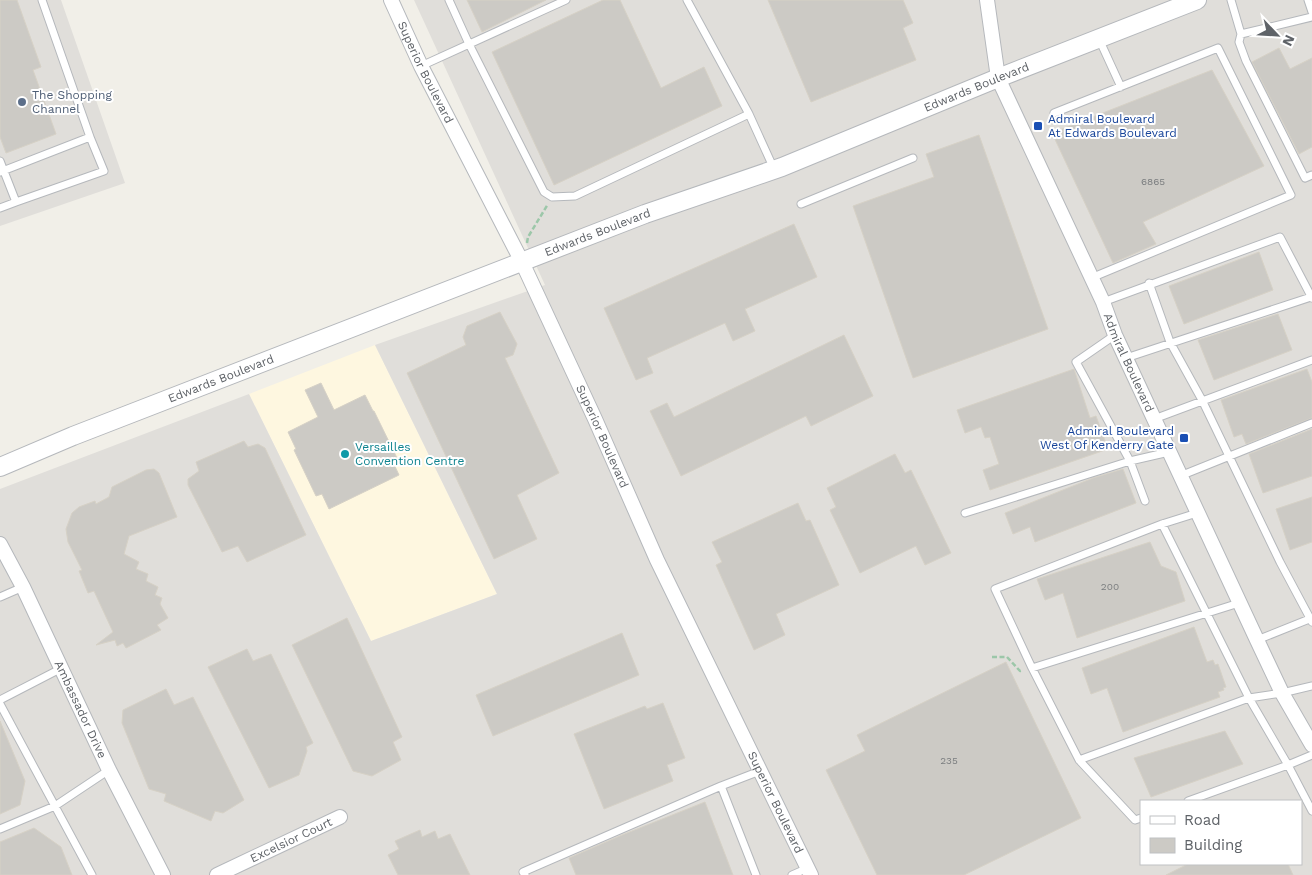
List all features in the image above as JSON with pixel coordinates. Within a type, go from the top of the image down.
[{"type":"street","name":"Superior Boulevard","points":[[391,0],[421,66],[522,262],[595,419],[657,560],[810,872]]},
{"type":"street","name":"Admiral Boulevard","points":[[987,0],[998,78],[1092,278],[1115,335],[1256,640],[1282,693],[1312,745]]},
{"type":"street","name":"Edwards Boulevard","points":[[0,467],[73,436],[645,214],[774,170],[998,78],[1197,0]]},
{"type":"street","name":"Ambassador Drive","points":[[0,544],[160,874]]},
{"type":"street","name":"Excelsior Court","points":[[217,875],[340,817]]},
{"type":"lane","points":[[0,208],[104,171],[90,137],[42,0]]},
{"type":"lane","points":[[449,0],[469,44],[544,192],[552,197],[575,196],[749,114]]},
{"type":"lane","points":[[421,66],[566,0]]},
{"type":"lane","points":[[687,0],[749,114],[774,170]]},
{"type":"lane","points":[[1231,0],[1241,34],[1239,42],[1250,70],[1305,178],[1312,175]]},
{"type":"lane","points":[[1308,0],[1312,12]]},
{"type":"lane","points":[[1241,34],[1312,17]]},
{"type":"lane","points":[[1099,40],[1121,87]]},
{"type":"lane","points":[[1054,113],[1218,48],[1291,195],[1092,278]]},
{"type":"lane","points":[[2,171],[90,137]]},
{"type":"lane","points":[[801,204],[913,158]]},
{"type":"lane","points":[[0,161],[2,171],[16,202]]},
{"type":"lane","points":[[1103,302],[1149,283],[1280,236],[1312,298],[1170,342],[1126,358]]},
{"type":"lane","points":[[1149,283],[1170,342],[1202,400],[1280,562],[1312,620],[1256,640]]},
{"type":"lane","points":[[1115,335],[1076,362],[1130,461],[1145,501]]},
{"type":"lane","points":[[1154,419],[1312,360]]},
{"type":"lane","points":[[1180,476],[1312,423]]},
{"type":"lane","points":[[965,513],[1130,461],[1169,452]]},
{"type":"lane","points":[[1140,818],[1135,820],[1079,760],[1032,668],[995,588],[1162,524],[1197,513]]},
{"type":"lane","points":[[1162,524],[1249,698],[1312,810]]},
{"type":"lane","points":[[0,597],[22,587]]},
{"type":"lane","points":[[1032,668],[1239,603]]},
{"type":"lane","points":[[0,700],[60,669]]},
{"type":"lane","points":[[1079,760],[1249,698],[1312,686]]},
{"type":"lane","points":[[0,704],[92,875]]},
{"type":"lane","points":[[1191,800],[1288,766],[1312,755]]},
{"type":"lane","points":[[0,829],[55,806],[109,770]]},
{"type":"lane","points":[[524,875],[523,872],[760,771]]},
{"type":"lane","points":[[721,786],[756,875]]},
{"type":"lane","points":[[792,875],[810,872]]},
{"type":"path","points":[[522,262],[528,237],[552,197]]},
{"type":"path","points":[[992,657],[1007,657],[1020,670],[1032,668]]},
{"type":"shaded area","points":[[0,0],[61,0],[125,183],[0,226]]},
{"type":"shaded area","points":[[414,0],[1312,0],[1312,875],[0,875],[0,489],[249,394],[371,641],[497,594],[375,345],[545,285]]},
{"type":"shaded area","points":[[375,345],[497,594],[371,641],[249,394]]},
{"type":"building","name":"The Shopping Channel","points":[[0,0],[17,0],[41,67],[33,70],[56,134],[6,153],[0,137]]},
{"type":"building","points":[[467,0],[546,0],[482,32]]},
{"type":"building","points":[[603,0],[620,0],[661,88],[704,67],[722,106],[554,185],[492,52]]},
{"type":"building","points":[[768,0],[903,0],[913,23],[903,28],[916,60],[811,102]]},
{"type":"building","points":[[1279,48],[1290,69],[1312,58],[1312,147],[1299,154],[1252,62]]},
{"type":"building","points":[[1212,70],[1264,166],[1143,222],[1156,244],[1113,263],[1052,133]]},
{"type":"building","points":[[979,135],[1048,329],[913,378],[853,206],[934,177],[926,154]]},
{"type":"building","points":[[794,224],[817,277],[745,309],[755,331],[733,341],[725,323],[647,358],[653,373],[636,380],[604,308]]},
{"type":"building","points":[[1259,252],[1273,290],[1184,324],[1169,286]]},
{"type":"building","points":[[500,312],[517,344],[513,355],[505,358],[559,473],[517,495],[537,539],[494,559],[407,373],[466,345],[463,337],[467,326]]},
{"type":"building","points":[[1278,314],[1292,350],[1214,380],[1198,340]]},
{"type":"building","points":[[844,335],[873,396],[811,426],[806,416],[681,476],[650,411],[667,403],[674,417]]},
{"type":"building","points":[[1074,369],[1090,418],[1096,416],[1108,449],[990,490],[983,470],[999,464],[990,437],[985,438],[981,427],[965,433],[957,410]]},
{"type":"building","points":[[1307,369],[1312,382],[1312,418],[1246,444],[1242,434],[1234,437],[1221,400]]},
{"type":"building","name":"Versailles Convention Centre","points":[[321,383],[334,410],[365,395],[397,458],[392,460],[399,475],[329,509],[322,494],[316,496],[294,450],[296,449],[288,432],[318,417],[305,390]]},
{"type":"building","points":[[1312,429],[1312,476],[1263,493],[1249,454]]},
{"type":"building","points":[[244,441],[248,447],[258,444],[265,448],[306,535],[247,562],[238,546],[222,552],[188,485],[188,479],[199,471],[196,462]]},
{"type":"building","points":[[895,454],[905,473],[911,470],[951,553],[925,565],[916,546],[860,573],[830,510],[836,507],[827,488]]},
{"type":"building","points":[[154,469],[159,473],[177,517],[129,536],[124,554],[139,562],[136,569],[148,574],[146,581],[158,587],[155,595],[162,598],[160,604],[168,618],[157,625],[161,630],[126,648],[123,643],[117,646],[115,640],[96,645],[113,632],[94,591],[88,593],[79,571],[82,570],[68,542],[66,529],[72,513],[79,507],[95,501],[96,504],[109,497],[112,487],[146,470]]},
{"type":"building","points":[[1123,469],[1136,503],[1035,542],[1030,527],[1013,534],[1005,513],[1093,478]]},
{"type":"building","points":[[1312,497],[1312,542],[1290,550],[1276,509]]},
{"type":"building","points":[[798,503],[806,521],[810,520],[839,585],[776,614],[785,635],[754,650],[716,565],[722,562],[712,542]]},
{"type":"building","points":[[1150,542],[1161,566],[1176,572],[1185,601],[1077,638],[1063,593],[1045,600],[1037,579]]},
{"type":"building","points":[[347,618],[402,737],[393,742],[401,760],[372,776],[353,771],[292,645]]},
{"type":"building","points":[[1194,627],[1207,662],[1213,660],[1215,665],[1218,664],[1226,687],[1218,692],[1220,697],[1123,732],[1107,688],[1091,694],[1082,668]]},
{"type":"building","points":[[622,633],[639,675],[493,736],[476,695]]},
{"type":"building","points":[[247,649],[253,661],[271,654],[313,743],[306,747],[307,751],[299,775],[269,788],[208,667]]},
{"type":"building","points":[[1006,662],[1081,818],[964,875],[877,875],[826,770],[865,751],[857,735]]},
{"type":"building","points":[[166,689],[174,705],[193,697],[244,800],[223,813],[215,811],[211,821],[164,801],[166,794],[149,789],[122,723],[123,710]]},
{"type":"building","points":[[663,703],[685,758],[667,765],[673,781],[604,809],[574,734],[645,706],[647,709]]},
{"type":"building","points":[[0,721],[25,781],[20,805],[0,814]]},
{"type":"building","points":[[1225,731],[1243,764],[1151,797],[1134,758]]},
{"type":"building","points":[[705,802],[733,875],[576,875],[569,858]]},
{"type":"building","points":[[34,828],[61,847],[72,875],[0,875],[0,842]]},
{"type":"building","points":[[420,830],[422,837],[435,831],[438,839],[450,834],[470,875],[398,875],[388,855],[399,849],[395,841]]},
{"type":"building","points":[[1186,865],[1288,865],[1293,875],[1166,875]]},
{"type":"place","name":"The Shopping Channel","points":[[22,102]]},
{"type":"place","name":"Admiral Boulevard At Edwards Boulevard","points":[[1038,126]]},
{"type":"place","name":"Admiral Boulevard West Of Kenderry Gate","points":[[1184,438]]},
{"type":"place","name":"Versailles Convention Centre","points":[[345,454]]}]
